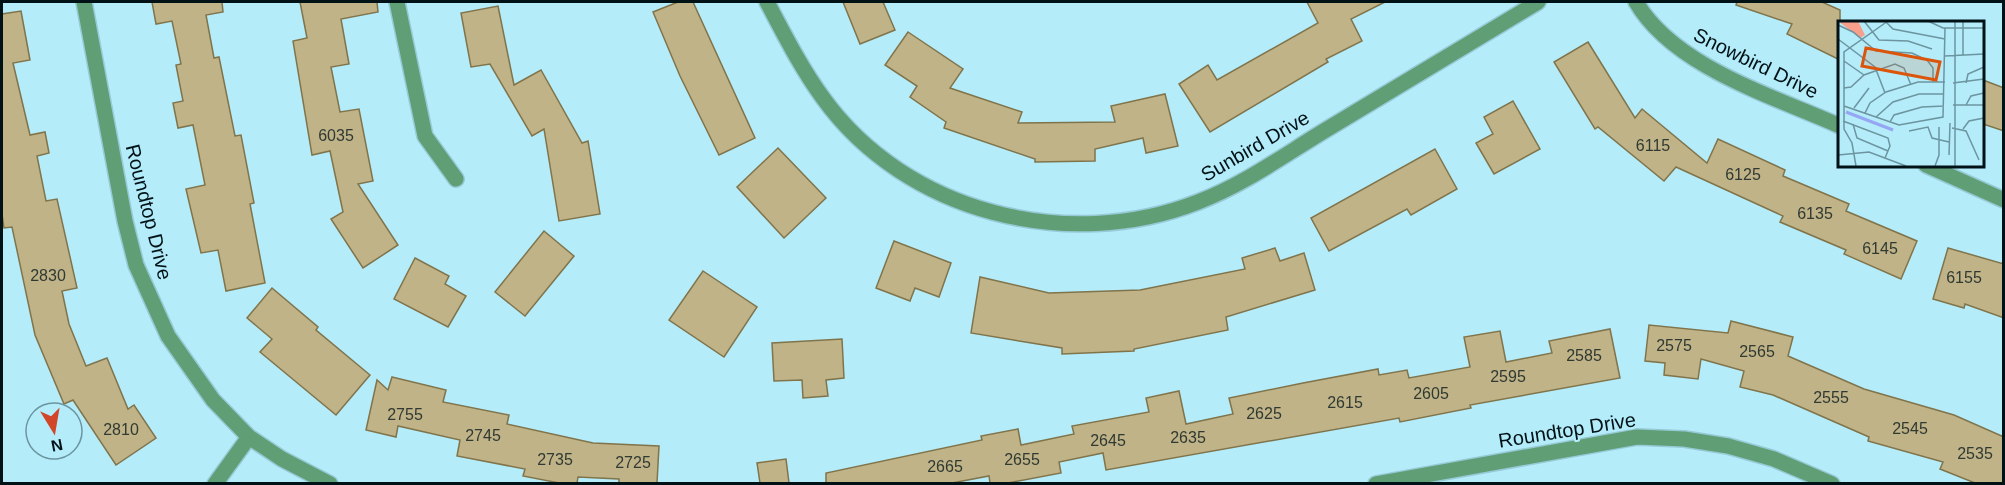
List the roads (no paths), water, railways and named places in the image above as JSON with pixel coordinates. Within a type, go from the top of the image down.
[{"type":"street","name":"Roundtop Drive","points":[[84,2],[125,221],[136,265],[150,301],[179,354],[213,400],[249,437],[282,459],[330,483]]},
{"type":"street","points":[[397,2],[425,136],[456,179]]},
{"type":"street","name":"Sunbird Drive","points":[[767,2],[794,53],[824,99],[854,132],[890,164],[936,192],[980,210],[1026,221],[1071,225],[1119,222],[1161,214],[1230,188],[1538,2]]},
{"type":"street","name":"Snowbird Drive","points":[[1636,2],[1644,15],[1666,38],[1693,59],[1838,125]]},
{"type":"street","points":[[1928,166],[2004,200]]},
{"type":"street","points":[[215,483],[249,437]]},
{"type":"street","name":"Roundtop Drive","points":[[1376,483],[1637,437],[1684,439],[1728,446],[1774,459],[1832,483]]}]
